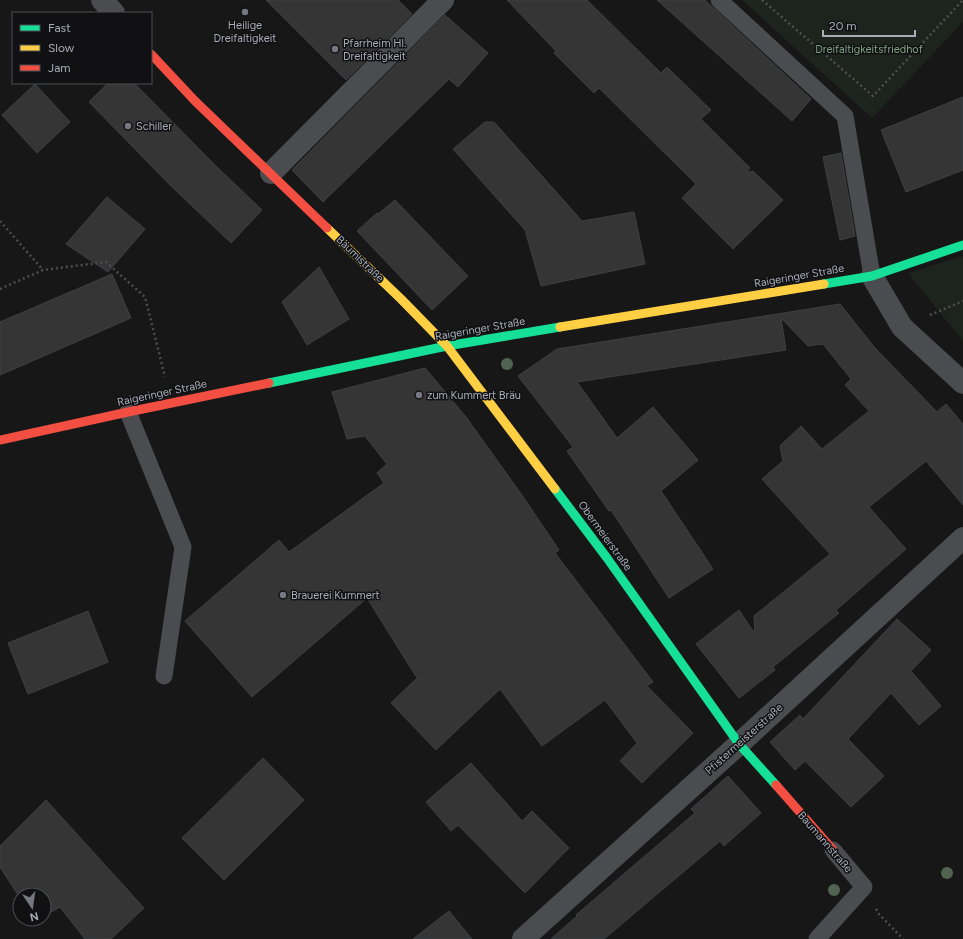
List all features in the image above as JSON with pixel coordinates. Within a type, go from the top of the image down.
[{"type":"street","points":[[102,0],[113,12]]},
{"type":"street","points":[[270,174],[443,0]]},
{"type":"street","name":"Bäumlstraße","points":[[152,55],[195,101],[401,299],[447,346]]},
{"type":"street","name":"Raigeringer Straße","points":[[0,440],[447,346],[872,276],[963,245]]},
{"type":"street","points":[[872,276],[902,327],[963,383]]},
{"type":"street","name":"Obermeierstraße","points":[[447,346],[607,558],[739,744]]},
{"type":"street","name":"Pfistermeisterstraße","points":[[524,939],[963,538]]},
{"type":"street","name":"Baumannstraße","points":[[739,744],[832,850]]},
{"type":"lane","points":[[719,0],[845,116],[872,276]]},
{"type":"lane","points":[[128,412],[183,547],[164,676]]},
{"type":"lane","name":"Baumannstraße","points":[[832,850],[864,887]]},
{"type":"lane","points":[[817,939],[864,887]]},
{"type":"path","points":[[762,0],[873,96],[963,0]]},
{"type":"path","points":[[0,221],[43,270]]},
{"type":"path","points":[[0,289],[43,270],[106,262],[145,297],[171,403]]},
{"type":"path","points":[[902,327],[963,301]]},
{"type":"path","points":[[864,887],[880,914],[903,939]]},
{"type":"green space","name":"Dreifaltigkeitsfriedhof","points":[[742,0],[963,0],[963,22],[872,118]]},
{"type":"green space","points":[[963,256],[963,341],[908,273]]},
{"type":"building","name":"Pfarrheim Hl. Dreifaltigkeit","points":[[266,0],[398,0],[412,14],[346,80]]},
{"type":"building","points":[[507,0],[587,0],[661,73],[667,67],[711,110],[701,119],[750,168],[746,173],[753,171],[783,200],[733,249],[682,198],[696,184],[599,88],[594,93],[554,53],[556,51]]},
{"type":"building","points":[[657,0],[705,0],[811,99],[792,121]]},
{"type":"building","points":[[445,15],[488,53],[458,87],[449,79],[323,202],[292,170]]},
{"type":"building","points":[[35,84],[70,122],[37,153],[2,115]]},
{"type":"building","points":[[107,84],[135,84],[262,210],[231,243],[170,185],[89,102]]},
{"type":"building","points":[[963,97],[963,170],[906,192],[881,130]]},
{"type":"building","points":[[485,122],[494,122],[582,221],[634,212],[645,264],[541,286],[525,230],[453,149]]},
{"type":"building","points":[[841,153],[855,236],[840,240],[823,157]]},
{"type":"building","points":[[107,197],[145,229],[108,272],[66,244]]},
{"type":"building","points":[[395,200],[468,276],[432,310],[357,231],[377,213],[378,214]]},
{"type":"building","points":[[319,267],[349,319],[307,345],[282,302]]},
{"type":"building","points":[[112,274],[131,318],[0,375],[0,322]]},
{"type":"building","points":[[840,304],[875,348],[937,412],[946,404],[963,424],[963,505],[926,461],[869,507],[906,549],[836,610],[839,613],[773,667],[775,670],[739,698],[696,644],[739,610],[755,634],[754,616],[830,554],[762,479],[783,461],[780,446],[801,426],[822,449],[869,411],[845,385],[851,379],[823,344],[808,346],[781,318],[786,350],[577,382],[617,438],[653,407],[698,460],[661,491],[713,569],[669,598],[611,510],[609,511],[567,451],[573,447],[518,376],[557,349]]},
{"type":"building","points":[[425,368],[466,417],[559,550],[555,553],[653,682],[647,686],[693,733],[642,783],[620,761],[637,743],[605,700],[542,746],[500,689],[436,750],[391,703],[417,678],[367,598],[252,697],[185,621],[279,540],[289,552],[384,483],[377,473],[387,464],[365,436],[347,439],[332,392]]},
{"type":"building","points":[[88,611],[108,662],[28,694],[8,643]]},
{"type":"building","points":[[897,619],[931,650],[911,671],[941,706],[919,725],[891,693],[848,739],[884,776],[851,807],[805,761],[795,770],[770,742],[800,715],[803,719]]},
{"type":"building","points":[[263,758],[304,800],[224,880],[182,838]]},
{"type":"building","points":[[471,763],[522,821],[532,811],[569,848],[525,893],[458,825],[451,831],[426,802]]},
{"type":"building","points":[[728,776],[761,813],[724,846],[720,841],[604,939],[551,939],[577,916],[576,915],[695,813],[691,809]]},
{"type":"building","points":[[46,800],[144,908],[111,939],[85,939],[60,907],[52,912],[52,887],[13,887],[0,867],[0,846]]},
{"type":"building","points":[[449,911],[472,939],[413,939]]},
{"type":"traffic: fast","points":[[824,284],[872,276],[963,245]]},
{"type":"traffic: fast","points":[[269,383],[447,346],[560,327]]},
{"type":"traffic: fast","points":[[555,489],[607,558],[739,744],[776,785]]},
{"type":"traffic: slow","points":[[327,228],[401,299],[447,346],[555,489]]},
{"type":"traffic: slow","points":[[560,327],[824,284]]},
{"type":"traffic: jam","points":[[152,55],[195,101],[327,228]]},
{"type":"traffic: jam","points":[[0,440],[269,383]]},
{"type":"traffic: jam","points":[[776,785],[833,850]]},
{"type":"place","name":"Heilige Dreifaltigkeit","points":[[245,12]]},
{"type":"place","name":"Pfarrheim Hl. Dreifaltigkeit","points":[[335,49]]},
{"type":"place","name":"Schiller","points":[[128,126]]},
{"type":"place","name":"zum Kummert Bräu","points":[[419,395]]},
{"type":"place","name":"Brauerei Kummert","points":[[283,595]]}]
